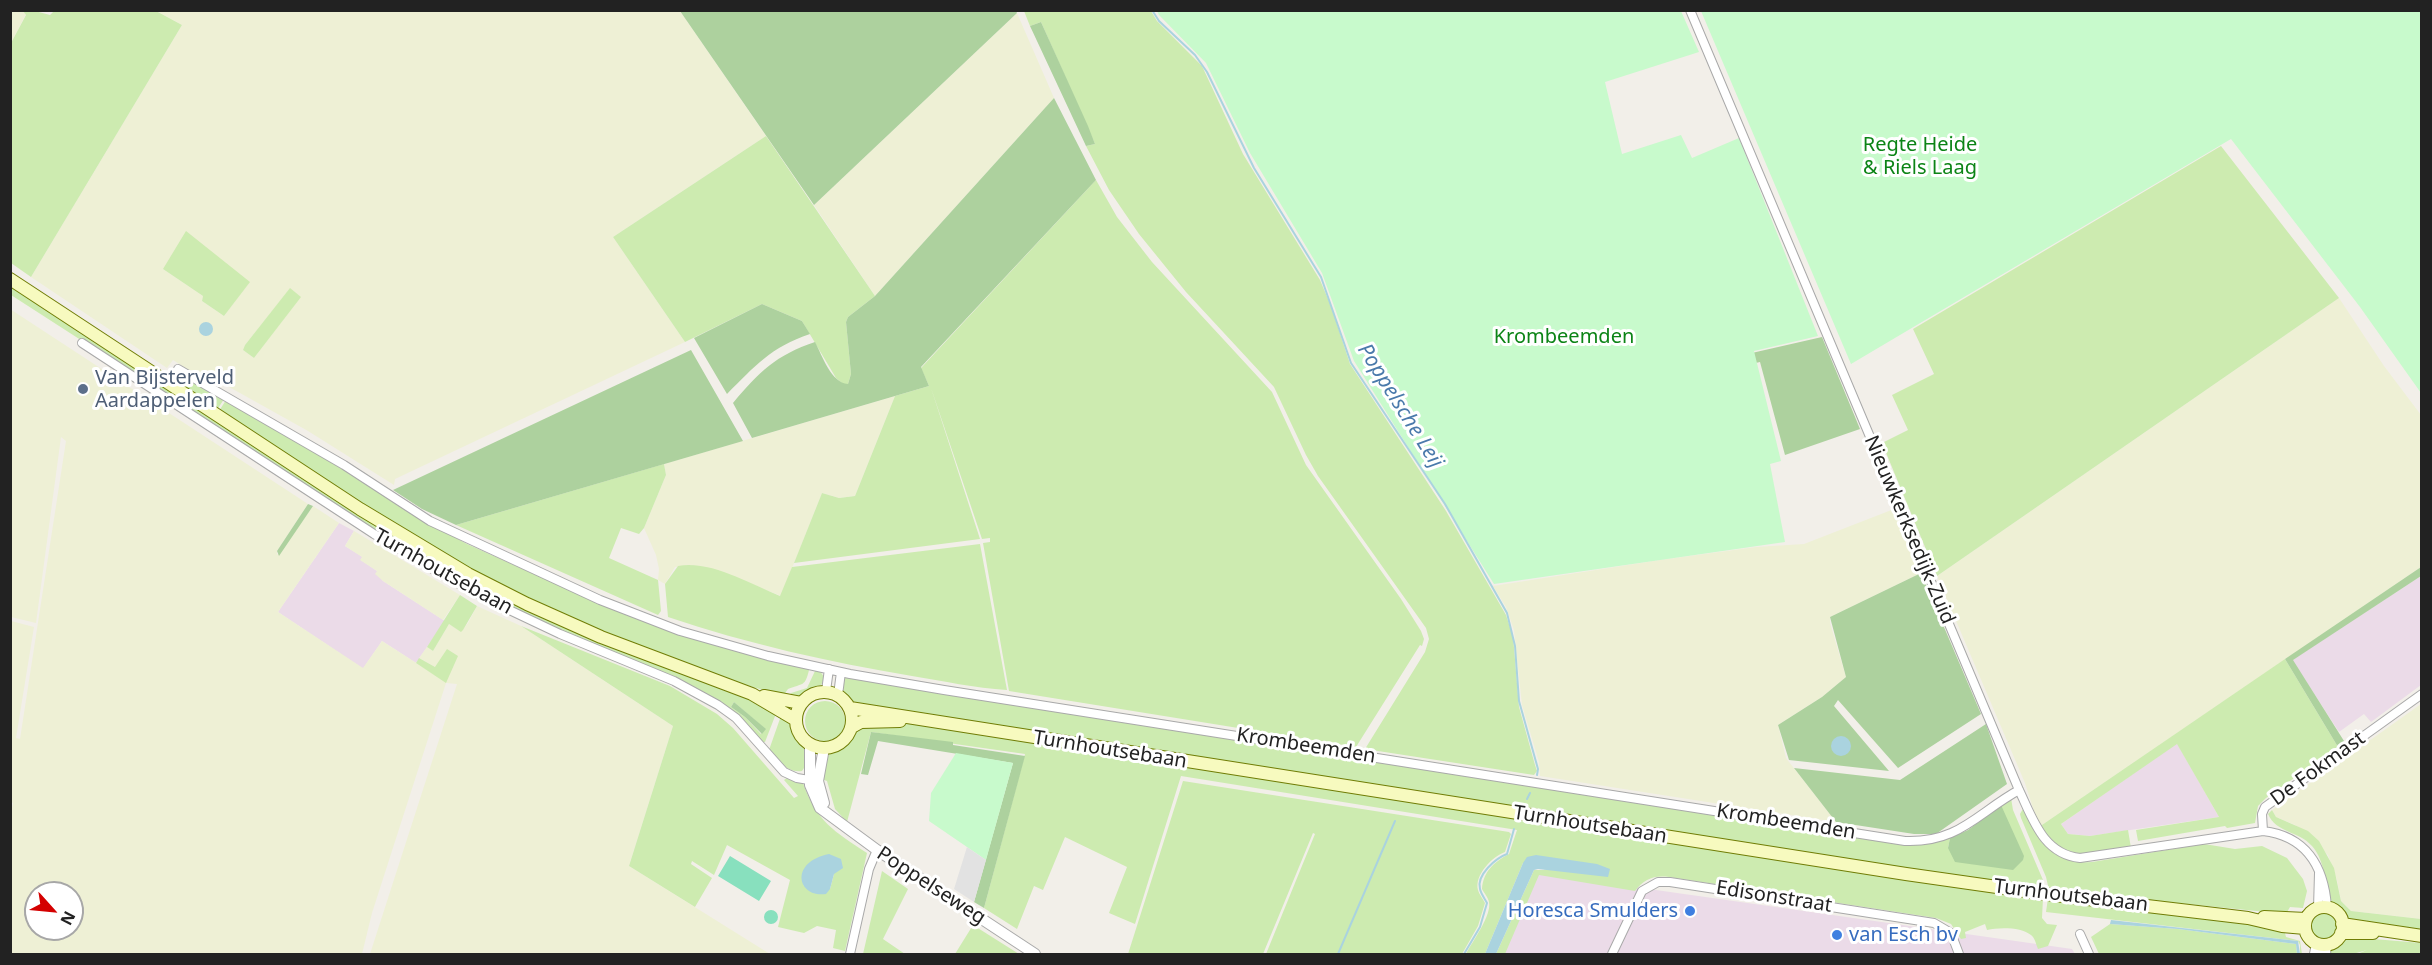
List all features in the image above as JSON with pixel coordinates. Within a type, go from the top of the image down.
[{"type":"main road","name":"Turnhoutsebaan","points":[[10,279],[360,509],[468,574],[527,604],[601,637],[752,694],[801,704]]},
{"type":"main road","points":[[813,693],[832,693],[850,708],[852,727],[842,742],[824,748],[810,744],[800,734],[796,720],[801,704],[813,693]]},
{"type":"main road","name":"Turnhoutsebaan","points":[[752,694],[796,720]]},
{"type":"main road","name":"Turnhoutsebaan","points":[[850,708],[1906,874],[2046,894],[2248,918],[2282,926],[2306,924]]},
{"type":"main road","name":"Turnhoutsebaan","points":[[852,727],[861,722],[934,722]]},
{"type":"main road","points":[[2323,908],[2338,913],[2342,929],[2337,940],[2321,949],[2307,936],[2306,924],[2311,912],[2323,908]]},
{"type":"main road","points":[[2342,929],[2421,936]]},
{"type":"street","name":"Nieuwkerksedijk-Zuid","points":[[1690,10],[2019,790],[2046,841],[2052,847],[2074,858],[2097,858],[2263,831]]},
{"type":"street","name":"Turnhoutsebaan","points":[[82,343],[344,515],[446,577],[560,634],[680,684],[726,710],[736,718],[784,772],[797,778],[810,780]]},
{"type":"street","name":"Turnhoutsebaan","points":[[178,369],[344,465],[417,514],[463,538],[600,600],[672,628],[746,650],[829,669]]},
{"type":"street","name":"Krombeemden","points":[[829,669],[922,687],[1905,841],[1931,841],[1959,830],[2019,790]]},
{"type":"street","points":[[829,669],[832,693]]},
{"type":"street","points":[[832,693],[841,672]]},
{"type":"street","name":"De Fokmast","points":[[2323,908],[2325,886],[2319,872],[2308,853],[2292,839],[2263,831],[2262,814],[2265,807],[2421,694]]},
{"type":"street","name":"Poppelseweg","points":[[810,744],[810,780],[816,801],[828,815],[1035,954]]},
{"type":"street","points":[[824,748],[818,781],[828,815]]},
{"type":"street","points":[[850,954],[869,869],[877,850]]},
{"type":"street","name":"Edisonstraat","points":[[1612,954],[1642,891],[1652,884],[1664,882],[1715,887],[1934,923],[1951,933],[1959,954]]},
{"type":"street","points":[[2080,934],[2089,954]]},
{"type":"shaded area","points":[[339,523],[354,531],[345,546],[363,557],[361,560],[377,571],[383,581],[445,621],[416,663],[382,641],[363,669],[278,612]]},
{"type":"shaded area","points":[[2421,576],[2421,685],[2371,722],[2364,714],[2339,732],[2292,660]]},
{"type":"shaded area","points":[[2177,743],[2219,817],[2090,836],[2068,834],[2061,824]]},
{"type":"shaded area","points":[[967,847],[986,860],[974,902],[954,889]]},
{"type":"shaded area","points":[[1536,873],[2072,949],[2075,954],[1502,954]]},
{"type":"green space","points":[[55,10],[156,11],[182,25],[31,277],[11,263],[11,43],[26,15],[23,11],[50,15]]},
{"type":"green space","points":[[11,11],[23,11],[26,14],[11,43]]},
{"type":"green space","points":[[156,11],[680,11],[766,136],[613,237],[685,342],[395,479],[394,485],[308,431],[231,388],[224,385],[217,389],[204,382],[203,374],[198,371],[192,372],[173,360],[167,368],[31,277],[182,25]],"holes":[[[163,269],[249,282],[224,316],[202,301],[203,296]],[[290,289],[300,297],[254,358],[243,350],[245,345]]]},
{"type":"green space","points":[[680,11],[1016,11],[1017,13],[814,205]]},
{"type":"green space","points":[[1024,11],[1151,11],[1157,21],[1202,66],[1243,154],[1320,280],[1350,364],[1446,511],[1506,615],[1513,636],[1519,707],[1537,771],[1534,775],[1365,749],[1425,652],[1429,639],[1426,628],[1318,476],[1274,387],[1186,292],[1139,234],[1109,190],[1086,146],[1095,144],[1041,22],[1030,26]]},
{"type":"green space","name":"Krombeemden","points":[[1157,11],[1681,11],[1699,52],[1605,82],[1622,154],[1681,135],[1692,158],[1739,138],[1818,336],[1754,351],[1781,461],[1770,464],[1785,542],[1494,584],[1354,361],[1322,273],[1250,153],[1206,63]]},
{"type":"green space","name":"Regte Heide & Riels Laag","points":[[1701,11],[2421,11],[2421,393],[2360,307],[2231,139],[1851,364]]},
{"type":"green space","points":[[1017,13],[1054,98],[875,296],[814,205]]},
{"type":"green space","points":[[1041,22],[1095,144],[1086,146],[1030,26]]},
{"type":"green space","points":[[1054,98],[1096,180],[921,367],[929,386],[752,438],[733,403],[742,392],[779,359],[815,342],[832,374],[848,384],[851,374],[846,322],[848,317],[875,296]]},
{"type":"green space","points":[[766,136],[875,296],[848,317],[846,322],[851,374],[848,384],[843,384],[836,378],[802,321],[762,304],[685,342],[613,237]]},
{"type":"green space","points":[[2221,146],[2339,298],[1937,576],[1882,443],[1908,430],[1892,395],[1934,374],[1913,329]]},
{"type":"green space","points":[[1096,180],[1117,217],[1152,262],[1272,392],[1306,465],[1421,631],[1424,639],[1422,646],[1420,645],[1356,747],[1009,691],[983,543],[990,542],[990,538],[982,539],[931,388],[980,539],[794,563],[822,493],[839,498],[855,496],[895,396],[929,386],[921,368]]},
{"type":"green space","points":[[186,231],[250,282],[224,316],[202,301],[203,296],[163,269]]},
{"type":"green space","points":[[10,284],[414,548],[777,711],[765,742],[761,742],[736,714],[467,585],[394,542],[11,295]],"holes":[[[734,702],[765,729],[761,734],[745,717],[731,707]]]},
{"type":"green space","points":[[290,288],[301,297],[254,358],[243,350],[245,345]]},
{"type":"green space","points":[[2339,298],[2384,366],[2421,415],[2421,567],[2039,827],[2025,783],[1937,576]]},
{"type":"green space","points":[[762,304],[802,321],[810,334],[774,351],[727,394],[694,338]]},
{"type":"green space","points":[[10,309],[308,504],[277,551],[277,555],[313,506],[339,523],[278,612],[363,668],[382,641],[446,682],[435,667],[419,658],[427,647],[433,651],[449,624],[461,631],[477,606],[521,626],[673,726],[629,866],[770,954],[370,954],[457,684],[446,683],[372,913],[362,954],[11,954],[10,816],[13,803],[10,802],[11,621],[34,627],[16,738],[20,739],[66,441],[61,437],[36,623],[11,617]]},
{"type":"green space","points":[[1822,337],[1860,429],[1785,455],[1760,362],[1667,384],[1664,373]]},
{"type":"green space","points":[[691,350],[743,441],[456,525],[422,509],[393,490]]},
{"type":"green space","points":[[175,370],[224,399],[217,410],[173,380],[176,377]]},
{"type":"green space","points":[[895,396],[855,496],[839,498],[822,493],[781,596],[720,572],[692,565],[675,567],[665,584],[658,580],[659,569],[656,555],[644,528],[666,475],[664,464]]},
{"type":"green space","points":[[226,400],[367,483],[403,509],[467,544],[592,600],[807,668],[809,670],[806,679],[803,684],[788,689],[783,696],[657,655],[535,603],[467,568],[406,529],[380,516],[219,411]]},
{"type":"green space","points":[[664,464],[666,475],[644,528],[639,534],[621,528],[609,558],[658,580],[661,611],[658,615],[456,525]]},
{"type":"green space","points":[[308,504],[313,506],[279,556],[277,551]]},
{"type":"green space","points":[[1894,509],[1921,573],[1830,617],[1846,677],[1822,697],[1778,725],[1786,758],[1836,822],[1540,776],[1539,762],[1522,705],[1514,630],[1506,607],[1493,586],[1756,547],[1804,544]]},
{"type":"green space","points":[[354,531],[460,595],[443,620],[383,581],[375,574],[377,571],[360,560],[362,557],[345,546]]},
{"type":"green space","points":[[980,544],[1007,690],[881,671],[819,658],[728,636],[668,617],[665,584],[678,566],[704,566],[780,596],[792,567]]},
{"type":"green space","points":[[2421,567],[2421,576],[2293,660],[2344,741],[2338,747],[2285,659]]},
{"type":"green space","points":[[1921,573],[1981,714],[1898,768],[1838,700],[1834,706],[1889,771],[1789,760],[1778,725],[1822,697],[1846,677],[1830,617]]},
{"type":"green space","points":[[460,595],[477,606],[461,632],[449,624],[433,651],[427,647]]},
{"type":"green space","points":[[521,626],[670,686],[717,714],[733,728],[794,798],[798,796],[784,780],[788,777],[803,783],[814,807],[828,824],[845,839],[867,853],[845,951],[833,948],[836,930],[817,926],[804,933],[778,927],[790,880],[727,845],[714,875],[692,861],[691,864],[712,878],[695,907],[629,866],[673,726]],"holes":[[[834,874],[830,889],[803,885]]]},
{"type":"green space","points":[[447,649],[458,656],[446,683],[416,663],[419,658],[435,667]]},
{"type":"green space","points":[[2285,659],[2338,747],[2266,798],[2258,806],[2255,823],[2138,841],[2136,830],[2219,817],[2177,744],[2061,824],[2068,834],[2090,836],[2128,830],[2131,848],[2091,853],[2070,851],[2060,847],[2039,827]]},
{"type":"green space","points":[[815,671],[820,671],[824,677],[815,692],[805,696],[787,698],[791,693],[807,688]]},
{"type":"green space","points":[[845,676],[1916,844],[1950,838],[1948,848],[2011,798],[2013,810],[2043,880],[2044,889],[1585,820],[1537,808],[1507,807],[1142,748],[853,705],[841,690]]},
{"type":"green space","points":[[825,701],[839,707],[845,721],[839,735],[825,741],[811,735],[805,721],[811,707]]},
{"type":"green space","points":[[734,702],[766,729],[762,734],[731,707]]},
{"type":"green space","points":[[2421,704],[2421,919],[2351,911],[2341,901],[2337,880],[2328,855],[2295,825],[2276,817],[2272,810]]},
{"type":"green space","points":[[782,713],[800,736],[806,758],[806,765],[802,771],[787,768],[769,750]]},
{"type":"green space","points":[[896,723],[924,725],[1559,824],[1607,835],[1637,837],[2043,898],[2042,918],[2047,924],[2057,925],[2048,946],[2038,949],[2031,935],[2016,929],[1987,930],[1985,924],[1965,932],[1966,938],[1961,939],[1951,924],[1936,918],[1669,877],[1650,879],[1642,883],[1635,891],[1539,875],[1505,954],[1496,954],[1534,870],[1547,870],[1523,863],[1485,954],[1466,954],[1488,914],[1488,900],[1482,889],[1485,877],[1494,864],[1509,854],[1517,830],[1181,776],[1135,924],[1109,913],[1127,867],[1065,837],[1043,890],[1034,886],[1017,929],[984,908],[1025,754],[871,732],[847,822],[835,809],[827,781],[821,779],[826,756],[847,743],[857,728]]},
{"type":"green space","points":[[1986,724],[2007,784],[1936,834],[1914,834],[1836,822],[1794,768],[1900,780]]},
{"type":"green space","points":[[871,732],[953,742],[953,745],[1025,756],[984,908],[974,902],[1013,763],[878,741],[868,775],[861,774]]},
{"type":"green space","points":[[956,753],[1013,763],[986,860],[929,821],[931,793]]},
{"type":"green space","points":[[1183,781],[1511,834],[1505,852],[1490,862],[1479,878],[1478,890],[1485,903],[1478,926],[1462,954],[1266,954],[1315,834],[1313,833],[1263,954],[1128,954]]},
{"type":"green space","points":[[2001,805],[2024,856],[2023,860],[2013,870],[1955,862],[1948,848],[1950,838],[1968,830]]},
{"type":"green space","points":[[2024,807],[2035,830],[2048,848],[2066,859],[2078,862],[2092,862],[2204,844],[2235,849],[2262,846],[2287,858],[2303,879],[2307,891],[2303,908],[2290,907],[2286,914],[2049,890],[2046,877],[2021,818],[2020,814]]},
{"type":"green space","points":[[2272,810],[2276,817],[2308,831],[2319,841],[2334,868],[2341,901],[2351,911],[2421,919],[2421,930],[2347,920],[2333,905],[2317,852],[2301,837],[2276,825],[2268,814]]},
{"type":"green space","points":[[730,856],[771,881],[759,901],[718,876]]},
{"type":"green space","points":[[882,871],[908,889],[883,939],[905,954],[863,954]]},
{"type":"green space","points":[[2048,898],[2284,929],[2286,937],[2300,941],[2302,954],[2300,954],[2298,941],[2046,912]]},
{"type":"green space","points":[[771,910],[776,912],[778,917],[776,922],[771,924],[766,922],[764,917],[766,912]]},
{"type":"green space","points":[[2324,913],[2333,917],[2337,926],[2333,935],[2324,939],[2315,935],[2311,926],[2315,917]]},
{"type":"green space","points":[[2110,924],[2178,929],[2296,944],[2297,954],[2099,954],[2091,937]]},
{"type":"green space","points":[[973,925],[1019,954],[955,954]]},
{"type":"green space","points":[[2350,937],[2421,943],[2421,954],[2357,954],[2367,950],[2353,954],[2328,954],[2332,947]]},
{"type":"water","points":[[203,322],[209,322],[213,329],[209,336],[203,336],[199,332],[199,326]]},
{"type":"water","points":[[1841,736],[1848,739],[1851,746],[1848,753],[1841,756],[1834,753],[1831,746],[1834,739]]},
{"type":"water","points":[[829,854],[841,859],[843,868],[834,874],[830,889],[826,894],[809,891],[804,885],[803,871],[816,858]]},
{"type":"water","points":[[1536,855],[1597,864],[1610,869],[1608,877],[1534,870],[1496,954],[1485,954],[1523,863],[1527,857]]},
{"type":"water","points":[[2111,920],[2298,941],[2300,954],[2297,954],[2296,944],[2178,929],[2110,924]]},
{"type":"waterway","name":"Poppelsche Leij","points":[[1152,10],[1159,21],[1195,55],[1207,72],[1254,168],[1321,277],[1351,363],[1445,504],[1507,613],[1515,646],[1519,701],[1538,769],[1537,775]]},
{"type":"waterway","name":"Poppelsche Leij","points":[[1527,799],[1530,793]]},
{"type":"waterway","points":[[1338,954],[1395,821]]},
{"type":"waterway","name":"Poppelsche Leij","points":[[1464,954],[1480,927],[1487,903],[1480,889],[1481,878],[1493,863],[1507,854],[1514,829]]},
{"type":"place","name":"Van Bijsterveld Aardappelen","points":[[83,389]]},
{"type":"place","name":"Horesca Smulders","points":[[1690,911]]},
{"type":"place","name":"van Esch bv","points":[[1837,935]]}]
